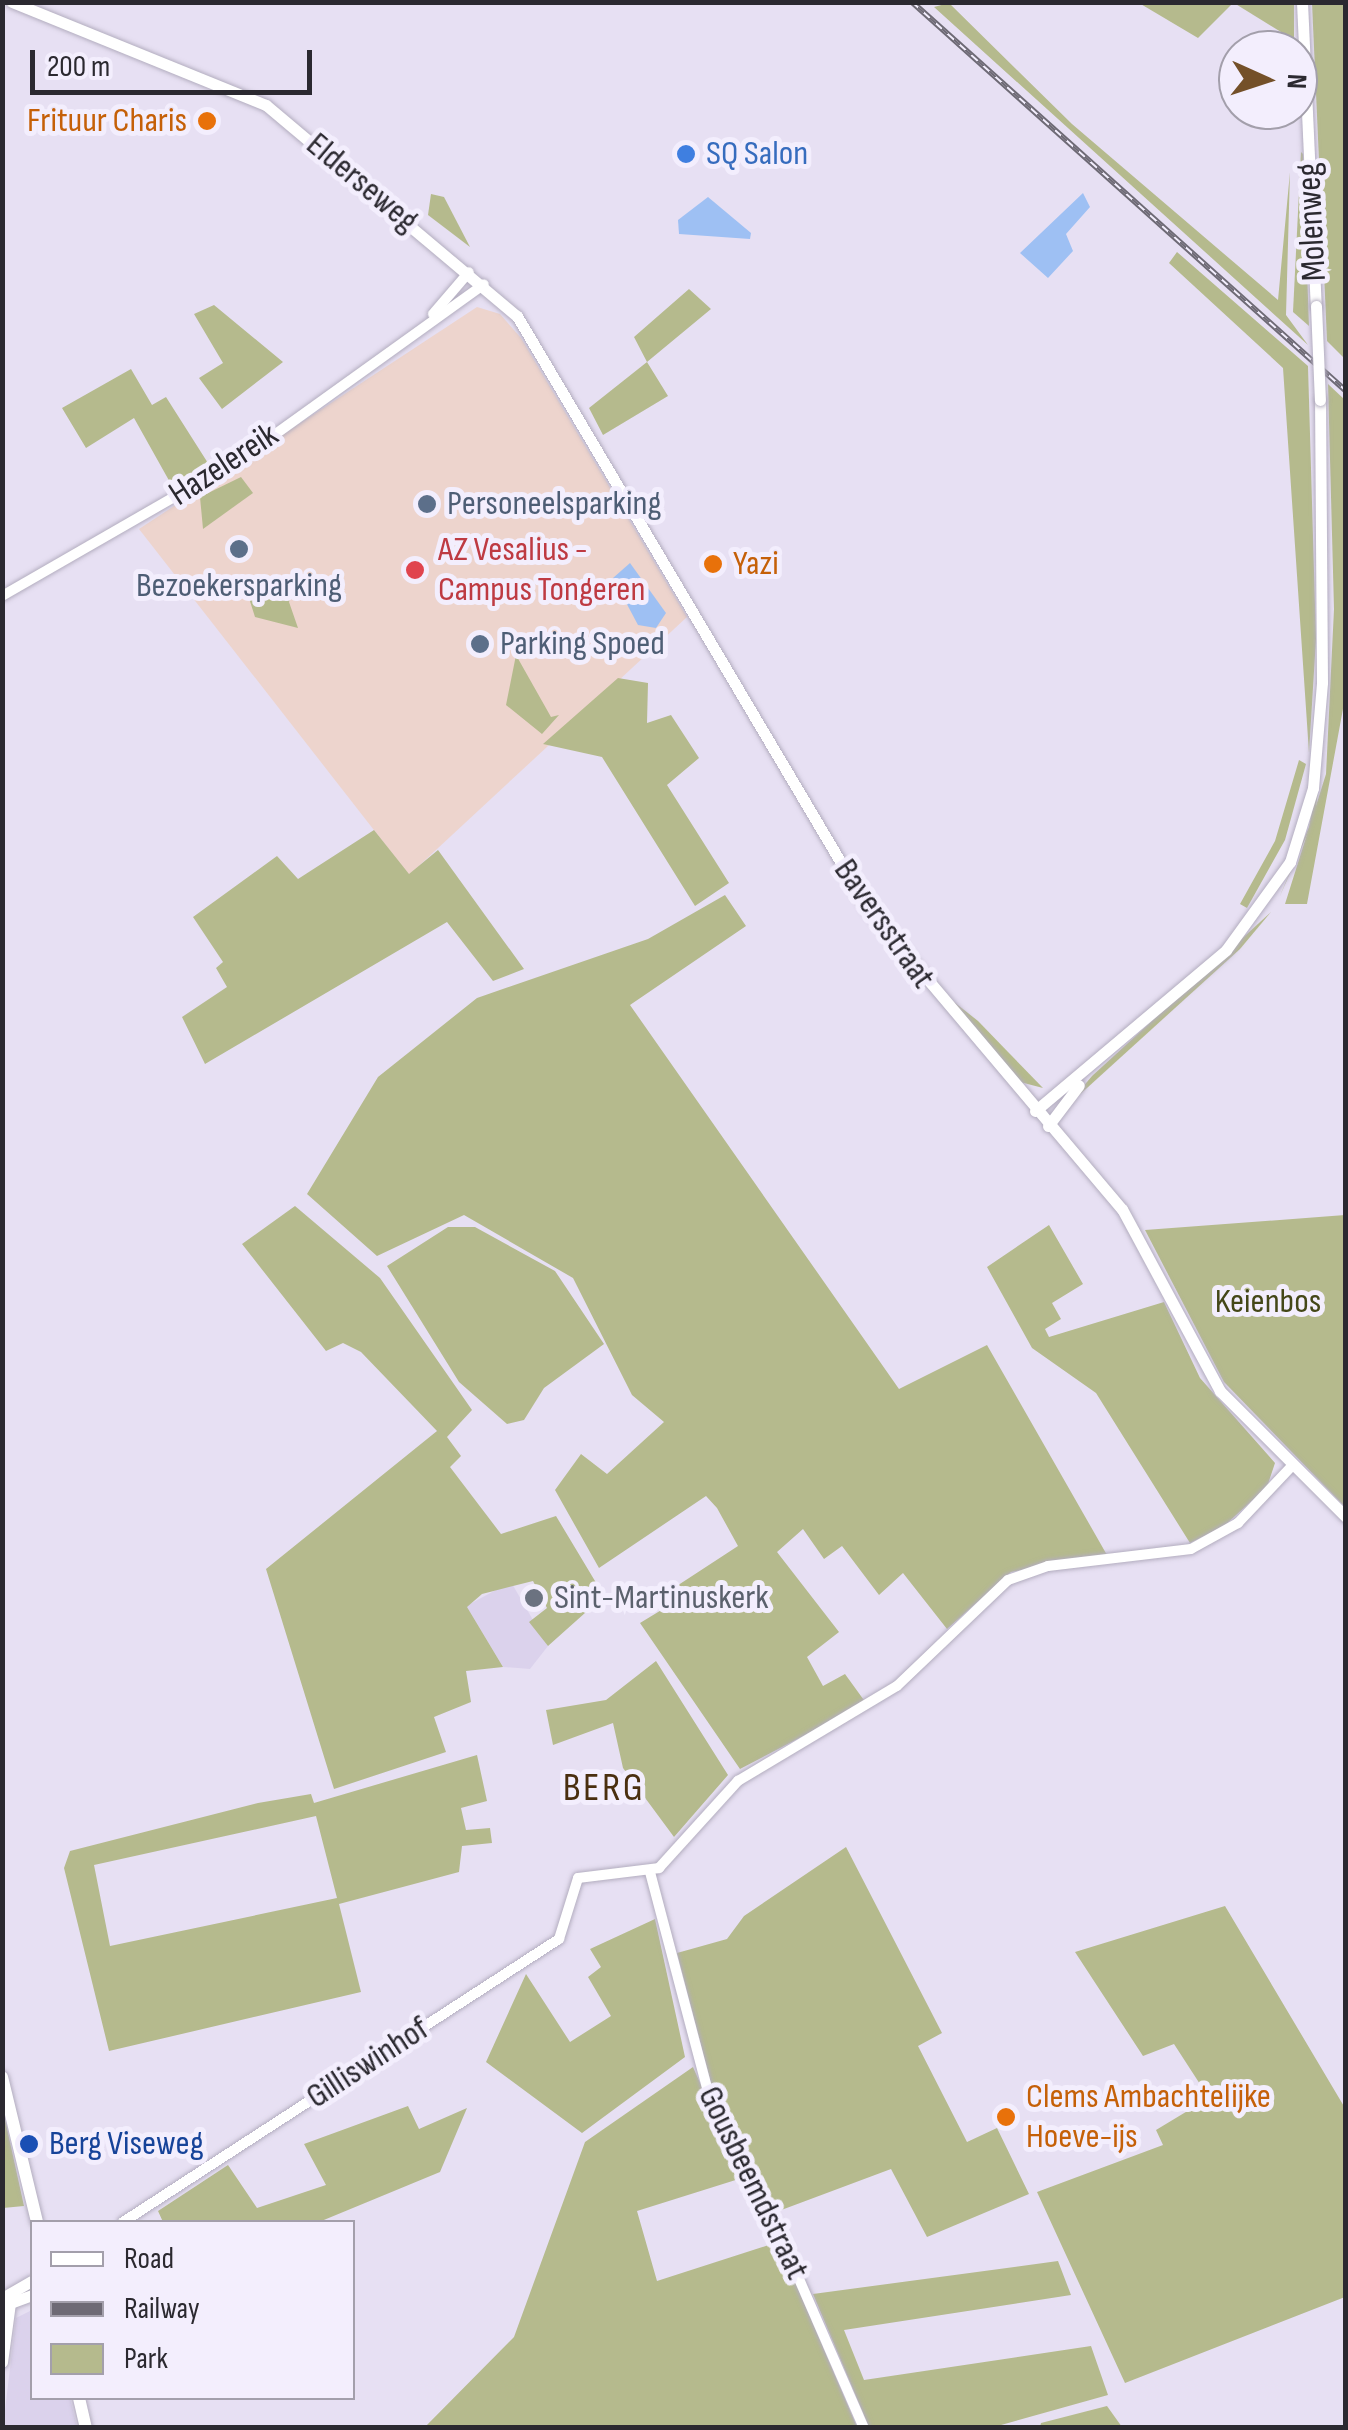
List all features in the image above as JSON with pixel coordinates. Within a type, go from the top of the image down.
[{"type":"main road","name":"Elderseweg","points":[[12,2],[266,105],[484,284]]},
{"type":"main road","name":"Molenweg","points":[[1035,1111],[1088,1074],[1242,935],[1300,837],[1322,682],[1320,400],[1302,2]]},
{"type":"main road","name":"Baversstraat","points":[[484,284],[530,333],[870,910],[1035,1111],[1122,1209],[1209,1374],[1290,1468],[1346,1516]]},
{"type":"main road","name":"Molenweg","points":[[1048,1126],[1088,1074]]},
{"type":"main road","points":[[2,2077],[37,2220]]},
{"type":"main road","points":[[2,2362],[6,2296],[30,2282]]},
{"type":"main road","points":[[79,2400],[86,2428]]},
{"type":"street","name":"Hazelereik","points":[[433,314],[470,272]]},
{"type":"street","name":"Hazelereik","points":[[2,596],[245,456],[433,314],[484,284]]},
{"type":"street","points":[[650,1872],[738,1781],[897,1686],[1008,1580],[1048,1566],[1192,1548],[1238,1524],[1290,1468]]},
{"type":"street","name":"Gilliswinhof","points":[[126,2220],[559,1940],[578,1878],[650,1872]]},
{"type":"street","name":"Gousbeemdstraat","points":[[650,1872],[713,2112],[776,2226],[864,2428]]},
{"type":"shaded area","name":"AZ Vesalius - Campus Tongeren","points":[[477,307],[500,314],[521,338],[687,617],[409,875],[139,529]]},
{"type":"shaded area","points":[[511,1582],[548,1646],[530,1669],[503,1667],[466,1606]]},
{"type":"shaded area","points":[[30,2311],[30,2400],[70,2400],[77,2427],[3,2427],[16,2318]]},
{"type":"green space","points":[[1233,2],[1198,38],[1139,3]]},
{"type":"green space","points":[[949,3],[1072,124],[1278,300],[1290,172],[1286,315],[1308,345],[934,7]]},
{"type":"green space","points":[[1234,3],[1294,3],[1294,30],[1278,30]]},
{"type":"green space","points":[[1312,3],[1345,3],[1345,359],[1327,341],[1318,130],[1318,30],[1313,30]]},
{"type":"green space","points":[[1303,154],[1309,326],[1293,312]]},
{"type":"green space","points":[[431,194],[444,197],[470,247],[428,215]]},
{"type":"green space","points":[[1177,252],[1308,366],[1316,639],[1309,753],[1283,368],[1169,263]]},
{"type":"green space","points":[[689,289],[711,309],[647,362],[634,337]]},
{"type":"green space","points":[[214,305],[283,362],[222,409],[199,378],[223,363],[194,314]]},
{"type":"green space","points":[[647,362],[668,396],[603,435],[589,408]]},
{"type":"green space","points":[[131,369],[152,405],[166,397],[213,471],[176,493],[134,418],[86,448],[62,408]]},
{"type":"green space","points":[[1328,384],[1345,400],[1345,698],[1307,904],[1285,904],[1326,774],[1334,609]]},
{"type":"green space","points":[[241,477],[253,493],[203,529],[200,497]]},
{"type":"green space","points":[[299,577],[289,602],[298,628],[255,617],[248,595]]},
{"type":"green space","points":[[516,655],[551,717],[559,715],[542,734],[506,705]]},
{"type":"green space","points":[[618,678],[648,683],[647,723],[671,715],[699,758],[667,785],[729,883],[695,906],[602,757],[543,744]]},
{"type":"green space","points":[[1299,760],[1306,764],[1285,840],[1247,908],[1240,904],[1275,841]]},
{"type":"green space","points":[[1321,763],[1315,817],[1279,898],[1309,827]]},
{"type":"green space","points":[[374,830],[409,874],[438,850],[524,969],[493,981],[447,922],[205,1064],[182,1017],[227,987],[216,968],[223,962],[193,917],[277,856],[298,879]]},
{"type":"green space","points":[[725,895],[746,926],[630,1005],[899,1389],[987,1345],[1107,1555],[1011,1572],[947,1629],[903,1573],[879,1595],[842,1546],[824,1559],[803,1529],[777,1552],[839,1632],[807,1657],[823,1686],[845,1674],[866,1703],[740,1769],[640,1623],[668,1606],[663,1595],[738,1546],[717,1508],[706,1496],[599,1568],[555,1490],[581,1454],[607,1474],[664,1422],[632,1395],[573,1278],[464,1215],[377,1256],[307,1194],[378,1077],[477,998],[648,939]]},
{"type":"green space","points":[[1271,912],[1240,949],[1065,1108],[1092,1076]]},
{"type":"green space","points":[[939,990],[978,1021],[1043,1088],[1020,1082]]},
{"type":"green space","points":[[295,1206],[380,1278],[472,1410],[447,1437],[461,1456],[450,1467],[501,1534],[556,1516],[604,1596],[548,1646],[529,1622],[547,1608],[533,1581],[482,1594],[467,1607],[503,1667],[466,1671],[471,1702],[434,1717],[446,1752],[334,1789],[266,1569],[437,1431],[361,1352],[343,1343],[326,1351],[242,1244]]},
{"type":"green space","name":"Keienbos","points":[[1345,1215],[1345,1507],[1224,1382],[1145,1230]]},
{"type":"green space","points":[[1049,1225],[1083,1284],[1052,1303],[1061,1319],[1045,1329],[1049,1337],[1164,1302],[1200,1378],[1275,1463],[1267,1487],[1224,1526],[1190,1543],[1096,1393],[1032,1348],[987,1267]]},
{"type":"green space","points":[[448,1227],[475,1227],[555,1271],[604,1344],[544,1388],[524,1420],[507,1424],[459,1382],[387,1266]]},
{"type":"green space","points":[[656,1661],[728,1775],[674,1837],[623,1768],[613,1723],[553,1745],[546,1710],[606,1700]]},
{"type":"green space","points":[[477,1755],[487,1801],[461,1808],[466,1830],[490,1828],[492,1843],[462,1846],[459,1872],[339,1904],[361,1992],[109,2051],[64,1868],[70,1851],[258,1803],[311,1794],[314,1803]],"holes":[[[316,1816],[337,1898],[110,1946],[94,1865]]]},
{"type":"green space","points":[[846,1847],[942,2033],[918,2046],[967,2142],[997,2128],[1029,2194],[927,2237],[891,2169],[776,2212],[713,2091],[677,1953],[727,1939],[744,1916]]},
{"type":"green space","points":[[1225,1906],[1345,2108],[1345,2297],[1125,2383],[1037,2192],[1163,2145],[1156,2130],[1209,2098],[1174,2044],[1143,2056],[1075,1952]]},
{"type":"green space","points":[[655,1919],[685,2057],[582,2133],[486,2062],[526,1974],[570,2042],[611,2016],[588,1977],[601,1967],[590,1949]]},
{"type":"green space","points":[[693,2067],[742,2178],[637,2211],[657,2281],[778,2242],[857,2427],[424,2428],[514,2337],[585,2142]]},
{"type":"green space","points":[[408,2106],[419,2129],[467,2108],[440,2172],[324,2220],[162,2220],[158,2211],[228,2165],[257,2208],[326,2185],[304,2144]]},
{"type":"green space","points":[[3,2110],[24,2206],[3,2208]]},
{"type":"green space","points":[[1058,2261],[1071,2295],[844,2330],[864,2380],[1091,2346],[1108,2395],[994,2427],[869,2427],[813,2294]]},
{"type":"green space","points":[[1107,2406],[1122,2427],[1040,2427],[1041,2423]]},
{"type":"water","points":[[1083,193],[1090,207],[1066,234],[1073,251],[1048,278],[1020,253]]},
{"type":"water","points":[[708,197],[751,233],[750,239],[679,234],[678,220]]},
{"type":"water","points":[[630,563],[666,613],[656,628],[638,625],[613,578]]},
{"type":"railway","points":[[912,2],[1346,391]]},
{"type":"place","name":"Frituur Charis","points":[[207,121]]},
{"type":"place","name":"SQ Salon","points":[[686,154]]},
{"type":"place","name":"Personeelsparking","points":[[427,504]]},
{"type":"place","name":"Bezoekersparking","points":[[239,549]]},
{"type":"place","name":"Yazi","points":[[713,564]]},
{"type":"place","name":"AZ Vesalius - Campus Tongeren","points":[[415,570]]},
{"type":"place","name":"Parking Spoed","points":[[480,644]]},
{"type":"place","name":"Sint-Martinuskerk","points":[[534,1598]]},
{"type":"place","name":"Clems Ambachtelijke Hoeve-ijs","points":[[1006,2117]]},
{"type":"place","name":"Berg Viseweg","points":[[29,2144]]},
{"type":"district","name":"BERG","points":[[604,1788]]}]
